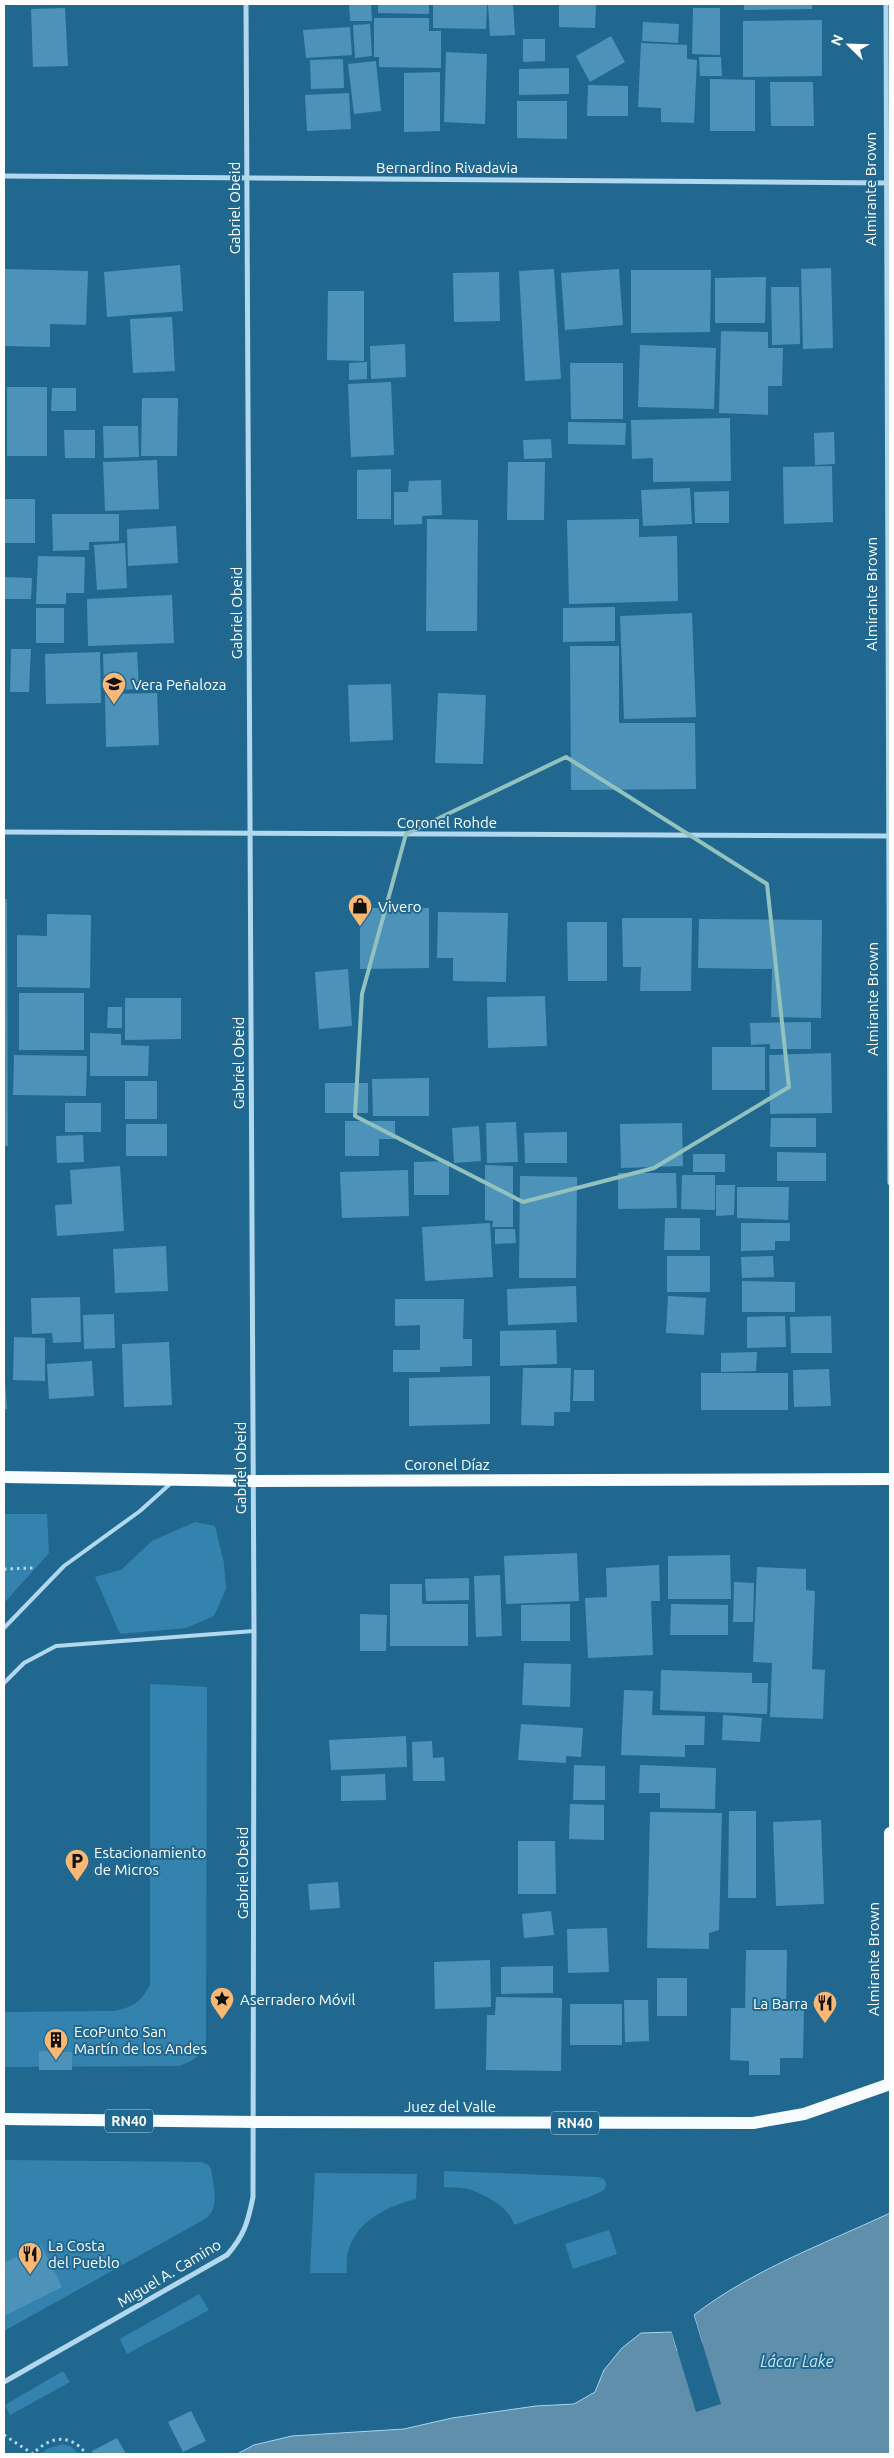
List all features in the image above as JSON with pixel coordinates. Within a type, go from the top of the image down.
[{"type":"main road","name":"Coronel Díaz","points":[[4,1477],[252,1481],[890,1479]]},
{"type":"main road","name":"Almirante Brown","points":[[890,1833],[890,2084]]},
{"type":"main road","name":"Juez del Valle","points":[[4,2119],[255,2122],[753,2123],[804,2114],[890,2084]]},
{"type":"street","name":"Gabriel Obeid","points":[[246,4],[255,2122]]},
{"type":"street","name":"Almirante Brown","points":[[886,4],[890,1183]]},
{"type":"street","name":"Bernardino Rivadavia","points":[[4,176],[888,183]]},
{"type":"street","name":"Coronel Rohde","points":[[4,832],[889,836]]},
{"type":"street","name":"Miguel A. Camino","points":[[4,2382],[227,2256],[240,2240],[250,2213],[255,2169],[255,2122]]},
{"type":"lane","points":[[4,1628],[64,1566],[140,1511],[174,1480]]},
{"type":"lane","points":[[4,1683],[24,1663],[56,1646],[254,1632]]},
{"type":"path","points":[[4,2435],[33,2454],[49,2441],[59,2439],[70,2440],[78,2445],[86,2454]]},
{"type":"highlighted area","points":[[566,757],[767,884],[789,1087],[654,1168],[523,1202],[355,1116],[362,994],[406,834]]},
{"type":"shaded area","points":[[4,1514],[47,1514],[49,1553],[4,1603]]},
{"type":"shaded area","points":[[195,1522],[215,1526],[224,1563],[226,1589],[214,1616],[186,1628],[120,1634],[95,1577],[121,1570],[152,1541]]},
{"type":"shaded area","points":[[150,1684],[207,1687],[206,2041],[202,2051],[196,2057],[179,2066],[4,2067],[4,2012],[114,2011],[136,2003],[150,1985]]},
{"type":"shaded area","points":[[4,2160],[201,2162],[208,2165],[211,2169],[215,2196],[213,2209],[205,2219],[4,2331]]},
{"type":"shaded area","points":[[444,2171],[598,2177],[604,2179],[606,2184],[604,2190],[594,2195],[514,2225],[508,2213],[502,2207],[482,2194],[468,2189],[444,2187]]},
{"type":"shaded area","points":[[315,2173],[417,2174],[416,2199],[389,2208],[366,2223],[357,2233],[350,2245],[347,2258],[347,2273],[310,2273]]},
{"type":"shaded area","points":[[609,2230],[617,2254],[573,2269],[565,2244]]},
{"type":"shaded area","points":[[199,2294],[209,2310],[127,2354],[120,2339]]},
{"type":"shaded area","points":[[63,2371],[70,2382],[10,2415],[5,2405]]},
{"type":"shaded area","points":[[62,2444],[70,2446],[79,2454],[41,2454],[47,2449]]},
{"type":"water","name":"Lácar Lake","points":[[890,2213],[890,2454],[237,2454],[254,2445],[292,2436],[404,2429],[452,2418],[536,2406],[574,2404],[595,2392],[604,2370],[622,2348],[641,2333],[672,2332],[677,2351],[702,2343],[694,2315],[716,2299],[764,2271]]},
{"type":"pier","points":[[693,2313],[721,2404],[696,2412],[671,2330],[674,2331],[679,2348],[699,2341],[691,2316]]},
{"type":"building","points":[[349,4],[371,4],[372,21],[350,21]]},
{"type":"building","points":[[378,4],[429,4],[429,14],[378,13]]},
{"type":"building","points":[[433,4],[487,4],[486,29],[433,28]]},
{"type":"building","points":[[488,4],[513,4],[515,35],[490,36]]},
{"type":"building","points":[[559,4],[596,4],[595,28],[559,27]]},
{"type":"building","points":[[744,4],[812,4],[812,9],[744,10]]},
{"type":"building","points":[[65,8],[68,66],[33,67],[31,9]]},
{"type":"building","points":[[693,8],[720,8],[720,55],[692,54]]},
{"type":"building","points":[[374,18],[429,18],[429,31],[441,31],[441,68],[379,67],[379,57],[374,57]]},
{"type":"building","points":[[822,20],[822,76],[743,77],[743,21]]},
{"type":"building","points":[[643,22],[679,24],[678,43],[642,41]]},
{"type":"building","points":[[370,24],[372,56],[355,58],[353,25]]},
{"type":"building","points":[[350,27],[352,55],[306,58],[303,30]]},
{"type":"building","points":[[611,36],[625,62],[590,82],[576,56]]},
{"type":"building","points":[[523,39],[545,39],[545,61],[523,62]]},
{"type":"building","points":[[641,43],[687,45],[687,59],[697,60],[694,123],[661,122],[661,108],[638,107]]},
{"type":"building","points":[[446,52],[487,54],[485,124],[444,122]]},
{"type":"building","points":[[699,57],[721,57],[722,76],[700,76]]},
{"type":"building","points":[[343,59],[344,88],[311,89],[310,60]]},
{"type":"building","points":[[376,61],[381,111],[354,114],[348,64]]},
{"type":"building","points":[[569,68],[569,94],[519,95],[519,69]]},
{"type":"building","points":[[440,72],[440,131],[404,132],[404,73]]},
{"type":"building","points":[[710,79],[755,80],[755,131],[710,131]]},
{"type":"building","points":[[770,82],[813,82],[814,126],[771,126]]},
{"type":"building","points":[[588,85],[628,86],[628,116],[587,116]]},
{"type":"building","points":[[349,93],[351,129],[307,131],[305,95]]},
{"type":"building","points":[[517,101],[567,101],[567,139],[517,138]]},
{"type":"building","points":[[180,265],[183,311],[107,317],[104,272]]},
{"type":"building","points":[[831,268],[833,348],[803,349],[801,269]]},
{"type":"building","points":[[4,269],[88,271],[86,325],[50,324],[50,347],[4,346]]},
{"type":"building","points":[[554,269],[561,379],[525,381],[519,271]]},
{"type":"building","points":[[619,269],[623,325],[565,330],[561,273]]},
{"type":"building","points":[[631,270],[711,270],[710,332],[631,333]]},
{"type":"building","points":[[499,272],[500,321],[454,322],[453,273]]},
{"type":"building","points":[[766,277],[765,323],[715,323],[715,278]]},
{"type":"building","points":[[771,287],[799,287],[800,344],[772,345]]},
{"type":"building","points":[[328,291],[364,291],[364,361],[327,360]]},
{"type":"building","points":[[172,317],[175,371],[133,373],[130,319]]},
{"type":"building","points":[[721,331],[768,332],[768,348],[783,348],[782,386],[768,386],[768,415],[719,413]]},
{"type":"building","points":[[405,344],[406,377],[371,379],[370,346]]},
{"type":"building","points":[[640,345],[716,348],[714,409],[638,407]]},
{"type":"building","points":[[367,362],[367,379],[349,380],[349,363]]},
{"type":"building","points":[[570,363],[623,363],[623,419],[571,419]]},
{"type":"building","points":[[391,382],[394,455],[351,457],[348,384]]},
{"type":"building","points":[[7,387],[47,387],[47,456],[7,456]]},
{"type":"building","points":[[52,388],[76,388],[76,411],[51,411]]},
{"type":"building","points":[[142,398],[178,398],[177,456],[141,456]]},
{"type":"building","points":[[730,418],[731,481],[653,482],[653,458],[632,459],[631,420]]},
{"type":"building","points":[[568,422],[626,423],[625,445],[568,444]]},
{"type":"building","points":[[103,426],[138,426],[139,457],[104,458]]},
{"type":"building","points":[[64,430],[95,430],[95,458],[65,458]]},
{"type":"building","points":[[834,432],[835,464],[815,465],[814,433]]},
{"type":"building","points":[[551,439],[552,458],[524,459],[523,440]]},
{"type":"building","points":[[157,460],[159,509],[105,511],[103,462]]},
{"type":"building","points":[[508,462],[545,462],[544,520],[507,520]]},
{"type":"building","points":[[832,466],[833,522],[784,524],[783,467]]},
{"type":"building","points":[[391,469],[391,519],[357,519],[357,470]]},
{"type":"building","points":[[441,480],[442,515],[422,516],[422,524],[394,525],[394,492],[408,492],[409,481]]},
{"type":"building","points":[[690,488],[692,524],[643,526],[641,490]]},
{"type":"building","points":[[729,491],[729,523],[695,523],[694,492]]},
{"type":"building","points":[[4,499],[35,499],[35,543],[4,543]]},
{"type":"building","points":[[52,514],[119,514],[119,541],[89,542],[89,550],[53,551]]},
{"type":"building","points":[[427,519],[478,520],[477,631],[426,631]]},
{"type":"building","points":[[639,519],[639,537],[677,536],[678,601],[569,604],[567,520]]},
{"type":"building","points":[[176,526],[178,563],[128,566],[127,529]]},
{"type":"building","points":[[125,543],[127,588],[97,590],[94,545]]},
{"type":"building","points":[[38,556],[85,557],[84,593],[66,593],[66,604],[36,604]]},
{"type":"building","points":[[4,577],[32,578],[31,599],[4,599]]},
{"type":"building","points":[[172,595],[174,643],[88,646],[87,599]]},
{"type":"building","points":[[615,607],[615,641],[563,642],[563,608]]},
{"type":"building","points":[[36,608],[64,608],[64,643],[36,643]]},
{"type":"building","points":[[692,613],[696,717],[624,719],[620,616]]},
{"type":"building","points":[[570,646],[619,646],[619,723],[695,723],[696,789],[571,790]]},
{"type":"building","points":[[11,649],[31,649],[29,692],[10,692]]},
{"type":"building","points":[[100,652],[101,703],[46,704],[45,654]]},
{"type":"building","points":[[137,652],[139,689],[104,691],[103,654]]},
{"type":"building","points":[[391,684],[393,740],[350,742],[348,685]]},
{"type":"building","points":[[157,693],[159,745],[106,747],[105,694]]},
{"type":"building","points":[[438,693],[486,695],[483,764],[435,763]]},
{"type":"building","points":[[4,899],[7,899],[8,1146],[4,1146]]},
{"type":"building","points":[[360,908],[429,908],[429,968],[360,969]]},
{"type":"building","points":[[438,912],[508,913],[506,982],[453,981],[453,958],[437,958]]},
{"type":"building","points":[[47,914],[91,915],[90,988],[17,987],[17,935],[47,936]]},
{"type":"building","points":[[622,918],[692,918],[691,991],[640,991],[641,967],[623,967]]},
{"type":"building","points":[[699,919],[822,920],[821,1018],[771,1017],[772,969],[698,968]]},
{"type":"building","points":[[567,922],[607,922],[607,981],[568,981]]},
{"type":"building","points":[[348,969],[352,1026],[319,1029],[315,972]]},
{"type":"building","points":[[19,993],[84,993],[84,1050],[19,1050]]},
{"type":"building","points":[[545,996],[547,1046],[488,1048],[487,997]]},
{"type":"building","points":[[125,998],[181,998],[181,1039],[125,1040]]},
{"type":"building","points":[[108,1007],[122,1007],[122,1028],[107,1028]]},
{"type":"building","points":[[811,1022],[811,1049],[770,1049],[770,1044],[751,1045],[750,1023]]},
{"type":"building","points":[[90,1033],[121,1034],[121,1045],[149,1046],[148,1076],[90,1076]]},
{"type":"building","points":[[712,1047],[765,1047],[765,1090],[712,1090]]},
{"type":"building","points":[[831,1053],[832,1113],[770,1114],[769,1055]]},
{"type":"building","points":[[14,1055],[87,1056],[86,1096],[13,1095]]},
{"type":"building","points":[[429,1078],[429,1116],[373,1116],[372,1079]]},
{"type":"building","points":[[125,1081],[157,1081],[157,1119],[125,1119]]},
{"type":"building","points":[[325,1083],[368,1083],[368,1113],[325,1113]]},
{"type":"building","points":[[65,1103],[101,1103],[101,1132],[65,1132]]},
{"type":"building","points":[[771,1118],[816,1118],[816,1147],[770,1147]]},
{"type":"building","points":[[345,1121],[395,1121],[395,1139],[379,1139],[379,1156],[345,1156]]},
{"type":"building","points":[[516,1122],[518,1162],[487,1163],[486,1123]]},
{"type":"building","points":[[682,1123],[683,1166],[621,1168],[620,1124]]},
{"type":"building","points":[[126,1124],[167,1124],[167,1156],[126,1156]]},
{"type":"building","points":[[479,1126],[481,1161],[454,1163],[452,1128]]},
{"type":"building","points":[[567,1132],[567,1163],[525,1163],[524,1133]]},
{"type":"building","points":[[83,1135],[84,1162],[57,1163],[56,1136]]},
{"type":"building","points":[[777,1152],[826,1153],[826,1181],[777,1181]]},
{"type":"building","points":[[693,1154],[725,1154],[725,1172],[693,1172]]},
{"type":"building","points":[[449,1161],[449,1195],[414,1195],[414,1162]]},
{"type":"building","points":[[485,1165],[513,1166],[513,1227],[492,1227],[493,1221],[485,1220]]},
{"type":"building","points":[[120,1166],[124,1231],[57,1236],[55,1205],[72,1204],[70,1170]]},
{"type":"building","points":[[408,1170],[409,1216],[342,1218],[340,1172]]},
{"type":"building","points":[[618,1173],[676,1173],[677,1208],[618,1209]]},
{"type":"building","points":[[682,1175],[715,1175],[715,1210],[681,1209]]},
{"type":"building","points":[[520,1176],[577,1177],[576,1278],[519,1278]]},
{"type":"building","points":[[716,1185],[735,1185],[734,1215],[716,1216]]},
{"type":"building","points":[[737,1187],[789,1187],[788,1220],[737,1218]]},
{"type":"building","points":[[665,1218],[700,1218],[700,1250],[664,1250]]},
{"type":"building","points":[[490,1223],[493,1277],[425,1281],[422,1227]]},
{"type":"building","points":[[741,1223],[790,1223],[790,1241],[775,1241],[775,1250],[741,1251]]},
{"type":"building","points":[[495,1229],[515,1229],[516,1243],[495,1244]]},
{"type":"building","points":[[166,1246],[168,1291],[115,1293],[113,1249]]},
{"type":"building","points":[[667,1256],[710,1256],[710,1292],[667,1292]]},
{"type":"building","points":[[773,1256],[774,1277],[742,1278],[741,1257]]},
{"type":"building","points":[[742,1281],[795,1282],[795,1312],[742,1312]]},
{"type":"building","points":[[576,1286],[577,1322],[508,1325],[507,1289]]},
{"type":"building","points":[[668,1296],[706,1298],[704,1335],[666,1333]]},
{"type":"building","points":[[80,1297],[81,1342],[53,1343],[52,1333],[32,1334],[31,1298]]},
{"type":"building","points":[[395,1299],[464,1299],[463,1339],[472,1339],[472,1366],[440,1367],[440,1372],[393,1372],[393,1350],[420,1350],[420,1325],[395,1326]]},
{"type":"building","points":[[114,1314],[115,1348],[84,1349],[83,1315]]},
{"type":"building","points":[[785,1316],[786,1347],[747,1348],[747,1317]]},
{"type":"building","points":[[831,1316],[832,1353],[791,1353],[790,1317]]},
{"type":"building","points":[[556,1330],[557,1364],[500,1366],[500,1331]]},
{"type":"building","points":[[14,1337],[45,1338],[45,1381],[13,1380]]},
{"type":"building","points":[[169,1342],[172,1405],[124,1407],[122,1344]]},
{"type":"building","points":[[757,1352],[756,1371],[721,1372],[721,1353]]},
{"type":"building","points":[[92,1361],[94,1396],[49,1399],[47,1364]]},
{"type":"building","points":[[523,1368],[571,1368],[570,1412],[554,1412],[554,1426],[521,1425]]},
{"type":"building","points":[[829,1369],[831,1406],[794,1407],[793,1370]]},
{"type":"building","points":[[574,1370],[594,1370],[594,1401],[573,1401]]},
{"type":"building","points":[[701,1373],[788,1373],[788,1410],[701,1410]]},
{"type":"building","points":[[490,1376],[490,1424],[409,1426],[409,1378]]},
{"type":"building","points":[[5,1379],[7,1409],[4,1409]]},
{"type":"building","points":[[577,1553],[579,1601],[506,1604],[504,1556]]},
{"type":"building","points":[[730,1555],[731,1599],[668,1599],[668,1556]]},
{"type":"building","points":[[659,1565],[660,1601],[651,1601],[653,1655],[588,1658],[585,1598],[607,1597],[606,1568]]},
{"type":"building","points":[[757,1567],[806,1569],[806,1590],[815,1591],[812,1669],[825,1670],[823,1719],[770,1717],[772,1663],[753,1662]]},
{"type":"building","points":[[500,1575],[502,1636],[476,1637],[474,1576]]},
{"type":"building","points":[[469,1578],[469,1600],[426,1601],[425,1579]]},
{"type":"building","points":[[734,1582],[754,1583],[753,1622],[733,1622]]},
{"type":"building","points":[[390,1584],[422,1584],[422,1604],[468,1604],[468,1646],[390,1646]]},
{"type":"building","points":[[570,1604],[570,1641],[521,1641],[521,1605]]},
{"type":"building","points":[[671,1604],[728,1605],[728,1635],[670,1635]]},
{"type":"building","points":[[360,1614],[387,1615],[386,1651],[360,1651]]},
{"type":"building","points":[[524,1663],[571,1664],[570,1707],[522,1705]]},
{"type":"building","points":[[661,1670],[752,1673],[752,1683],[768,1683],[767,1714],[660,1710]]},
{"type":"building","points":[[624,1690],[653,1691],[652,1715],[705,1716],[704,1745],[685,1745],[685,1757],[621,1755]]},
{"type":"building","points":[[723,1715],[762,1718],[760,1742],[722,1740]]},
{"type":"building","points":[[521,1724],[583,1728],[581,1757],[566,1756],[566,1763],[518,1760]]},
{"type":"building","points":[[406,1736],[407,1767],[331,1770],[329,1740]]},
{"type":"building","points":[[432,1741],[433,1758],[444,1757],[445,1781],[413,1781],[412,1742]]},
{"type":"building","points":[[574,1765],[605,1766],[605,1800],[573,1800]]},
{"type":"building","points":[[640,1765],[716,1768],[715,1809],[660,1808],[660,1793],[639,1793]]},
{"type":"building","points":[[385,1774],[386,1800],[341,1801],[341,1776]]},
{"type":"building","points":[[570,1804],[604,1805],[604,1840],[569,1839]]},
{"type":"building","points":[[729,1811],[756,1811],[756,1898],[728,1898]]},
{"type":"building","points":[[650,1812],[722,1813],[719,1930],[709,1933],[709,1949],[647,1948]]},
{"type":"building","points":[[821,1820],[824,1904],[776,1906],[773,1822]]},
{"type":"building","points":[[518,1841],[555,1841],[556,1894],[518,1894]]},
{"type":"building","points":[[338,1882],[340,1908],[310,1910],[308,1884]]},
{"type":"building","points":[[551,1911],[554,1935],[524,1938],[522,1914]]},
{"type":"building","points":[[607,1928],[609,1972],[568,1973],[567,1929]]},
{"type":"building","points":[[746,1950],[787,1950],[786,2009],[804,2009],[803,2058],[780,2058],[780,2075],[749,2075],[749,2061],[730,2060],[731,2008],[745,2008]]},
{"type":"building","points":[[490,1960],[491,2007],[435,2009],[434,1962]]},
{"type":"building","points":[[553,1966],[553,1993],[501,1994],[501,1967]]},
{"type":"building","points":[[657,1978],[687,1978],[687,2016],[657,2016]]},
{"type":"building","points":[[496,1997],[562,1998],[561,2071],[486,2070],[487,2015],[495,2015]]},
{"type":"building","points":[[624,2000],[648,2000],[649,2041],[625,2042]]},
{"type":"building","points":[[570,2004],[622,2004],[622,2045],[570,2045]]},
{"type":"building","name":"EcoPunto San Martín de los Andes","points":[[39,2051],[72,2052],[72,2070],[39,2070]]},
{"type":"building","name":"La Costa del Pueblo","points":[[41,2245],[62,2287],[4,2316],[4,2263]]},
{"type":"building","points":[[191,2411],[206,2441],[183,2452],[168,2422]]},
{"type":"building","points":[[117,2438],[126,2454],[93,2454],[92,2451]]},
{"type":"place","name":"Vera Peñaloza","points":[[114,705]]},
{"type":"place","name":"Vivero","points":[[360,927]]},
{"type":"place","name":"Estacionamiento de Micros","points":[[77,1882]]},
{"type":"place","name":"Aserradero Móvil","points":[[222,2020]]},
{"type":"place","name":"La Barra","points":[[825,2024]]},
{"type":"place","name":"EcoPunto San Martín de los Andes","points":[[56,2061]]},
{"type":"place","name":"La Costa del Pueblo","points":[[30,2275]]}]
